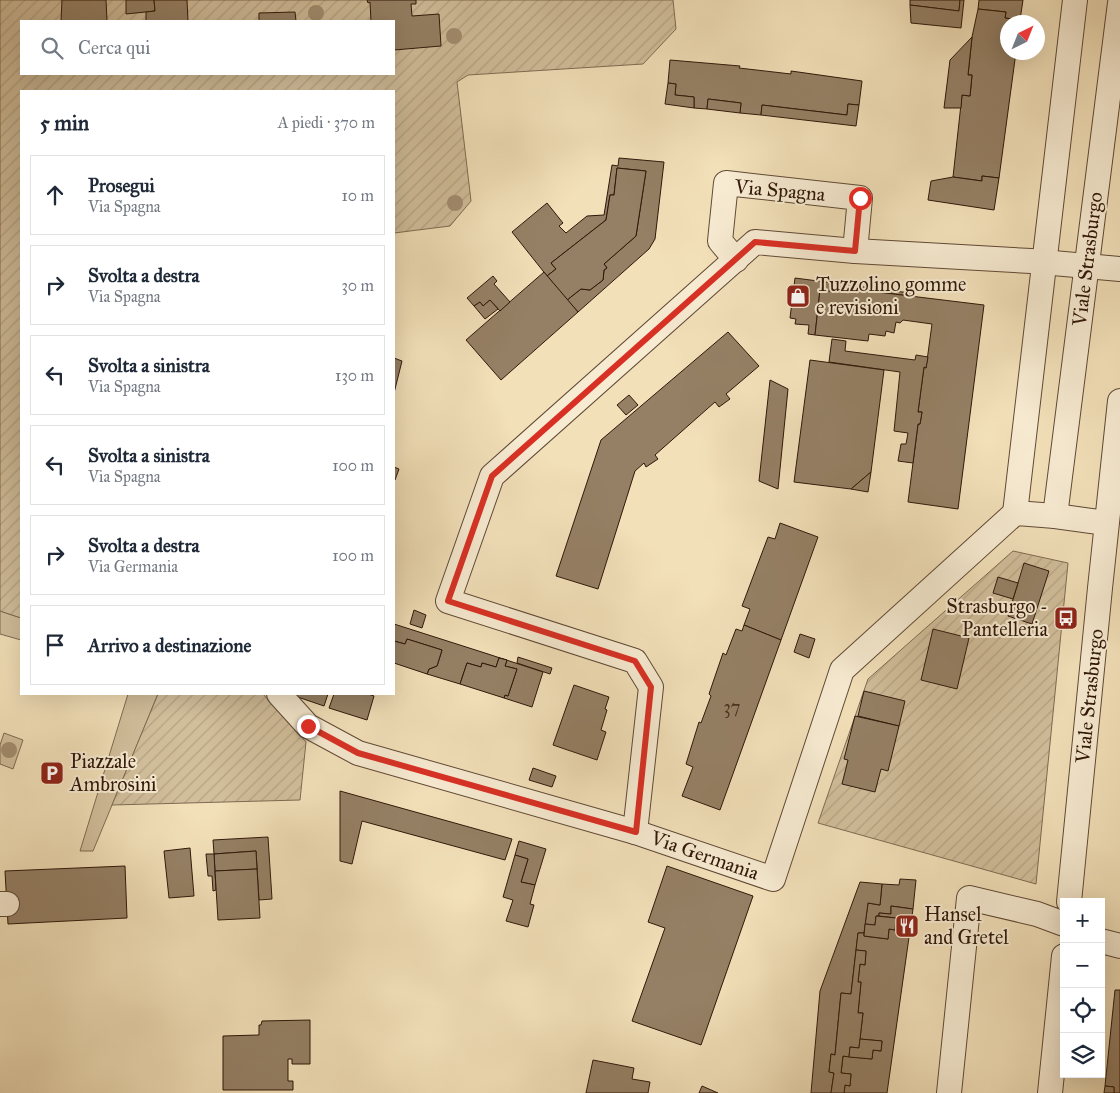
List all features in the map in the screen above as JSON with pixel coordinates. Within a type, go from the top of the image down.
[{"type":"street","points":[[1075,0],[1015,513],[1106,523]]},
{"type":"street","name":"Viale Strasburgo","points":[[1055,516],[1120,3]]},
{"type":"street","name":"Via Spagna","points":[[736,260],[720,241],[726,183],[860,198],[855,251]]},
{"type":"street","points":[[636,832],[651,687],[635,661],[448,601],[492,476],[755,242],[855,251],[1043,261],[1120,269]]},
{"type":"street","name":"Viale Strasburgo","points":[[1069,898],[1111,564],[1106,523],[1120,401]]},
{"type":"street","name":"Via Germania","points":[[280,695],[308,726],[358,753],[636,832],[774,879],[842,670],[1015,513]]},
{"type":"street","points":[[949,1093],[969,898],[1037,914],[1060,923]]},
{"type":"street","points":[[1105,942],[1120,946]]},
{"type":"street","points":[[1050,1093],[1061,988]]},
{"type":"shaded area","points":[[0,0],[673,0],[676,29],[643,64],[468,75],[457,82],[471,201],[450,226],[395,233],[395,90],[20,90],[20,618],[0,611]]},
{"type":"shaded area","points":[[1013,551],[1068,563],[1036,884],[818,823],[868,679]]},
{"type":"shaded area","points":[[0,611],[20,618],[20,640],[0,634]]},
{"type":"shaded area","points":[[128,695],[158,695],[93,851],[80,851]]},
{"type":"shaded area","points":[[158,695],[264,695],[306,742],[300,800],[112,805]]},
{"type":"shaded area","points":[[4,733],[23,740],[13,769],[0,764],[0,745]]},
{"type":"building","points":[[62,0],[106,0],[107,20],[61,20]]},
{"type":"building","points":[[126,0],[154,0],[155,11],[126,14]]},
{"type":"building","points":[[154,0],[187,0],[188,20],[146,20],[146,12],[155,11]]},
{"type":"building","points":[[367,0],[416,0],[416,4],[411,4],[412,16],[439,14],[441,46],[395,50],[395,20],[371,20],[370,2],[368,3]]},
{"type":"building","points":[[910,0],[960,0],[959,11],[910,5]]},
{"type":"building","points":[[960,0],[964,0],[961,28],[911,23],[910,5],[959,11]]},
{"type":"building","points":[[979,0],[1023,0],[1021,15],[1006,15],[1006,12],[978,9]]},
{"type":"building","points":[[978,9],[1006,12],[1006,15],[1000,15],[1000,60],[1015,60],[999,178],[982,176],[982,181],[953,177],[962,95],[970,96],[972,75],[968,75],[972,37]]},
{"type":"building","points":[[295,12],[296,20],[259,20],[259,13]]},
{"type":"building","points":[[972,37],[968,75],[972,75],[970,96],[962,95],[961,108],[944,108],[950,60]]},
{"type":"building","points":[[670,60],[740,66],[739,68],[791,74],[791,71],[862,81],[859,105],[848,104],[847,115],[762,105],[761,115],[740,113],[741,103],[708,99],[707,109],[694,108],[694,97],[675,95],[676,84],[668,83]]},
{"type":"building","points":[[668,83],[676,84],[675,95],[694,97],[694,108],[665,104]]},
{"type":"building","points":[[708,99],[741,103],[740,113],[707,109]]},
{"type":"building","points":[[848,104],[859,105],[856,126],[761,115],[762,105],[847,115]]},
{"type":"building","points":[[619,158],[664,162],[655,239],[649,249],[578,312],[567,300],[581,289],[590,290],[603,280],[604,270],[607,268],[604,264],[636,236],[646,171],[617,168],[614,195],[610,195],[606,220],[551,263],[556,269],[547,276],[512,232],[547,203],[563,223],[559,226],[566,233],[587,216],[604,215],[612,165],[618,166]]},
{"type":"building","points":[[617,168],[646,171],[636,236],[604,264],[607,268],[604,270],[603,280],[590,290],[581,289],[567,300],[547,276],[556,269],[551,263],[606,220],[610,195],[614,195]]},
{"type":"building","points":[[982,176],[999,178],[994,210],[928,200],[931,181],[953,177],[982,181]]},
{"type":"building","points":[[544,272],[578,312],[501,380],[466,340]]},
{"type":"building","points":[[493,276],[497,281],[494,284],[510,302],[500,311],[490,300],[483,306],[480,302],[474,306],[467,298]]},
{"type":"building","points":[[795,278],[910,293],[910,296],[836,287],[836,292],[820,290],[815,335],[808,334],[809,325],[795,324],[796,319],[790,318]]},
{"type":"building","points":[[836,287],[984,305],[958,509],[908,502],[918,424],[920,424],[922,412],[918,412],[924,367],[926,368],[932,324],[903,320],[900,323],[896,322],[894,333],[886,331],[885,336],[869,334],[868,341],[815,335],[820,290],[836,292]]},
{"type":"building","points":[[490,300],[498,309],[485,319],[474,306],[480,302],[483,306]]},
{"type":"building","points":[[728,332],[759,366],[726,394],[730,399],[719,407],[715,402],[655,455],[658,459],[646,467],[644,463],[635,471],[598,589],[556,576],[601,440]]},
{"type":"building","points":[[832,339],[846,341],[845,351],[915,360],[916,355],[928,357],[926,368],[924,367],[918,412],[922,412],[920,424],[918,424],[913,463],[898,461],[901,444],[906,444],[908,433],[894,431],[900,372],[829,362]]},
{"type":"building","points":[[395,358],[402,361],[395,389]]},
{"type":"building","points":[[810,360],[884,370],[871,472],[851,489],[794,482]]},
{"type":"building","points":[[770,380],[788,389],[778,489],[759,481]]},
{"type":"building","points":[[629,395],[638,405],[626,415],[617,405]]},
{"type":"building","points":[[395,467],[399,469],[395,480]]},
{"type":"building","points":[[871,472],[868,492],[851,489]]},
{"type":"building","points":[[780,523],[818,537],[781,640],[744,625],[750,609],[742,606],[768,537],[775,539]]},
{"type":"building","points":[[1024,563],[1049,571],[1032,624],[1008,616]]},
{"type":"building","points":[[998,577],[1018,583],[1013,599],[993,593]]},
{"type":"building","points":[[414,610],[426,615],[422,628],[410,624]]},
{"type":"building","points":[[395,624],[504,659],[499,658],[496,667],[482,663],[481,667],[467,663],[460,684],[427,674],[429,669],[437,666],[442,650],[407,639],[405,644],[395,641]]},
{"type":"building","points":[[744,625],[781,640],[720,810],[682,796],[693,767],[686,764],[699,722],[701,723],[711,696],[709,694],[723,653],[726,655],[736,629],[742,631]]},
{"type":"building","points":[[933,629],[969,638],[957,689],[921,680]]},
{"type":"building","points":[[800,634],[815,639],[809,658],[794,652]]},
{"type":"building","points":[[407,639],[442,650],[437,666],[429,669],[427,674],[395,663],[395,641],[405,644]]},
{"type":"building","points":[[518,657],[552,668],[550,674],[517,663]]},
{"type":"building","points":[[499,658],[507,660],[505,666],[517,669],[508,696],[505,695],[504,698],[460,684],[467,663],[481,667],[482,663],[496,667]]},
{"type":"building","points":[[507,660],[543,672],[532,707],[504,698],[505,695],[508,696],[517,669],[505,666]]},
{"type":"building","points":[[574,685],[609,697],[601,730],[606,732],[597,760],[553,745]]},
{"type":"building","points":[[864,691],[905,701],[899,726],[858,716]]},
{"type":"building","points":[[292,695],[328,695],[324,706]]},
{"type":"building","points":[[334,695],[374,696],[367,720],[329,708]]},
{"type":"building","points":[[855,716],[899,726],[888,771],[881,769],[875,792],[842,784],[848,760],[844,759]]},
{"type":"building","points":[[533,768],[556,776],[552,787],[529,780]]},
{"type":"building","points":[[340,791],[512,839],[505,860],[362,821],[352,864],[340,861]]},
{"type":"building","points":[[268,837],[272,899],[259,900],[256,851],[214,854],[213,840]]},
{"type":"building","points":[[519,841],[546,849],[535,885],[521,882],[528,859],[515,855]]},
{"type":"building","points":[[190,848],[194,896],[169,898],[164,851]]},
{"type":"building","points":[[256,851],[257,869],[215,871],[214,854]]},
{"type":"building","points":[[206,854],[214,854],[216,890],[213,891],[212,876],[208,876]]},
{"type":"building","points":[[515,855],[528,859],[521,882],[535,885],[530,904],[534,905],[528,927],[506,921],[513,900],[503,897]]},
{"type":"building","points":[[125,866],[127,918],[8,924],[5,871]]},
{"type":"building","points":[[667,866],[753,896],[701,1045],[632,1021],[665,928],[648,922]]},
{"type":"building","points":[[257,869],[260,918],[218,920],[215,871]]},
{"type":"building","points":[[900,879],[916,880],[913,909],[891,906],[891,914],[879,913],[879,916],[876,916],[875,925],[865,924],[868,903],[880,905],[882,884],[899,885]]},
{"type":"building","points":[[860,882],[882,884],[880,905],[868,903],[864,933],[858,933],[851,994],[841,993],[835,1055],[831,1054],[829,1072],[834,1073],[831,1093],[811,1093],[820,991]]},
{"type":"building","points":[[891,906],[913,909],[887,1093],[844,1093],[845,1085],[850,1086],[851,1074],[841,1073],[843,1056],[872,1059],[873,1050],[881,1051],[882,1041],[860,1039],[863,1013],[858,1013],[861,982],[858,982],[860,964],[865,965],[866,951],[856,950],[858,933],[864,933],[864,936],[888,939],[889,929],[895,930],[896,918],[879,916],[879,913],[891,914]]},
{"type":"building","points":[[876,916],[896,918],[895,930],[889,929],[888,939],[864,936],[865,924],[875,925]]},
{"type":"building","points":[[856,950],[866,951],[865,965],[860,964],[858,982],[861,982],[858,1013],[863,1013],[859,1048],[850,1047],[849,1057],[843,1056],[841,1073],[851,1074],[850,1086],[845,1085],[844,1093],[831,1093],[834,1073],[829,1072],[831,1054],[835,1055],[841,993],[851,994]]},
{"type":"building","points":[[1115,990],[1120,990],[1120,1093],[1114,1093],[1114,1087],[1105,1086]]},
{"type":"building","points":[[310,1020],[310,1064],[292,1064],[292,1059],[288,1059],[288,1081],[293,1081],[293,1090],[223,1090],[223,1036],[259,1035],[259,1025],[261,1025],[262,1021]]},
{"type":"building","points":[[860,1039],[882,1041],[881,1051],[873,1050],[872,1059],[849,1057],[850,1047],[859,1048]]},
{"type":"building","points":[[593,1060],[634,1068],[632,1079],[650,1082],[648,1093],[586,1093]]},
{"type":"building","points":[[702,1086],[718,1093],[699,1093]]},
{"type":"building","points":[[1105,1086],[1114,1087],[1114,1093],[1104,1093]]},
{"type":"place","name":"Tuzzolino gomme e revisioni","points":[[798,296]]},
{"type":"place","name":"Strasburgo - Pantelleria","points":[[1066,618]]},
{"type":"place","name":"Piazzale Ambrosini","points":[[52,773]]},
{"type":"place","name":"Hansel and Gretel","points":[[907,926]]},
{"type":"route","points":[[308,726],[358,753],[636,832],[651,687],[635,661],[448,601],[492,476],[755,242],[855,251],[860,198]]}]
